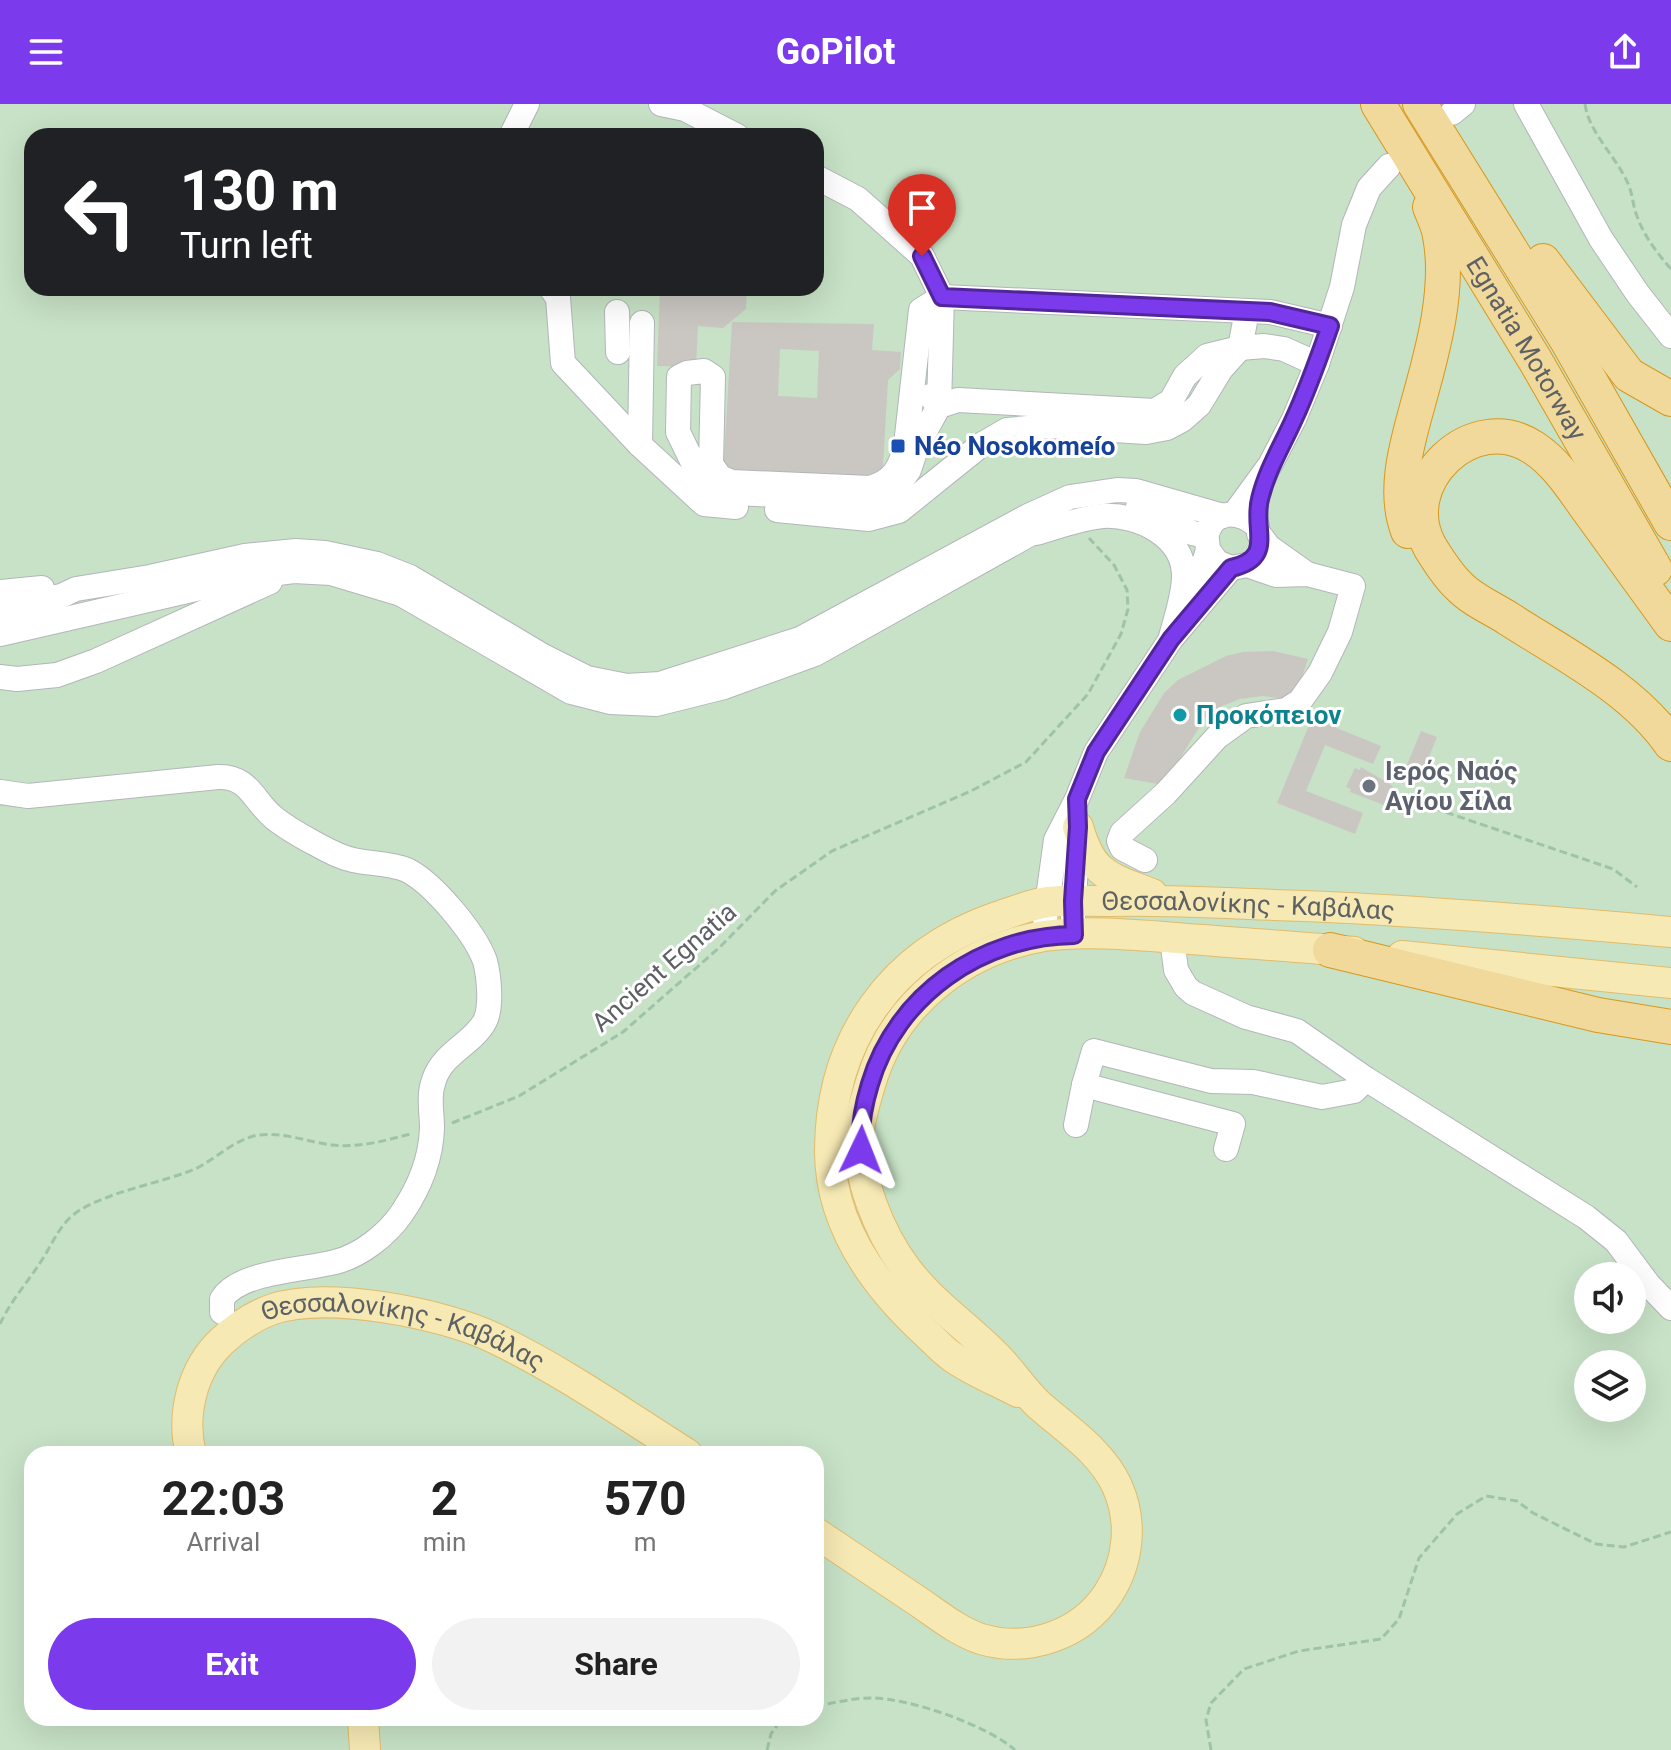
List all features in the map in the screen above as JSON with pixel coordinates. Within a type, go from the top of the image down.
[{"type":"highway","name":"Egnatia Motorway","points":[[1378,104],[1402,164],[1535,360],[1671,597]]},
{"type":"highway","name":"Egnatia Motorway","points":[[1443,106],[1568,342],[1671,523]]},
{"type":"highway","points":[[1443,106],[1568,298],[1601,341],[1629,375],[1671,399]]},
{"type":"highway","points":[[1402,164],[1440,236],[1442,267],[1439,315],[1409,437],[1400,505],[1410,538],[1425,563],[1448,586],[1459,587]]},
{"type":"highway","points":[[1671,624],[1557,468],[1531,445],[1501,438],[1478,440],[1452,451],[1435,468],[1424,492],[1422,512],[1426,538],[1459,587],[1627,695],[1671,744]]},
{"type":"highway","points":[[1330,950],[1598,1015],[1671,1027]]},
{"type":"main road","points":[[1078,813],[1089,858],[1098,868],[1118,881],[1177,901]]},
{"type":"main road","name":"Θεσσαλονίκης - Καβάλας","points":[[1034,1400],[953,1358],[892,1300],[867,1267],[838,1207],[830,1152],[833,1115],[843,1065],[873,1007],[911,963],[973,925],[1059,902],[1177,901],[1558,921],[1671,932]]},
{"type":"main road","name":"Θεσσαλονίκης - Καβάλας","points":[[824,1538],[955,1626],[982,1639],[1022,1644],[1051,1637],[1078,1624],[1102,1602],[1120,1570],[1126,1546],[1125,1509],[1117,1486],[1097,1455],[1034,1400],[994,1353],[947,1314],[906,1268],[888,1239],[867,1189],[859,1131],[872,1075],[884,1048],[912,1005],[945,977],[988,953],[1059,936],[1172,938],[1330,950],[1671,983]]},
{"type":"main road","name":"Θεσσαλονίκης - Καβάλας","points":[[190,1446],[188,1423],[192,1394],[212,1351],[251,1318],[275,1308],[318,1303],[429,1316],[492,1337],[571,1381],[674,1446]]},
{"type":"main road","points":[[364,1726],[365,1750]]},
{"type":"street","points":[[515,128],[527,104]]},
{"type":"street","points":[[661,104],[685,109],[722,128]]},
{"type":"street","points":[[1526,104],[1601,239],[1671,336]]},
{"type":"street","points":[[1059,936],[1059,902],[1078,813],[1096,752],[1171,639],[1239,566],[1257,554],[1261,540],[1258,530],[1259,502],[1270,465],[1317,364],[1342,287],[1354,225],[1369,188],[1402,164]]},
{"type":"street","points":[[824,181],[858,199],[922,256],[942,297],[939,406],[912,446],[901,466],[887,483],[870,488],[732,482],[720,477],[711,464],[713,377],[704,371],[687,373],[679,377],[678,432],[694,465],[717,492],[876,500],[897,486],[909,470],[912,446],[913,377],[921,310],[942,297],[1270,312],[1330,326]]},
{"type":"street","points":[[557,296],[563,363],[640,445],[704,504],[869,519],[899,511],[981,445],[1007,430],[1049,426],[1146,432],[1167,428],[1182,420],[1199,405],[1221,369],[1240,348],[1247,311]]},
{"type":"street","points":[[617,312],[630,339],[640,445]]},
{"type":"street","points":[[939,406],[958,400],[1155,411],[1171,401],[1185,376],[1207,356],[1264,346],[1284,349],[1317,364]]},
{"type":"street","points":[[913,377],[939,406]]},
{"type":"street","points":[[1177,614],[1196,580],[1212,524],[1237,506],[1270,465]]},
{"type":"street","points":[[0,592],[76,589],[150,577],[245,556],[296,551],[348,557],[377,564],[421,582],[577,674],[616,685],[660,684],[800,639],[1028,516],[1070,497],[1117,490],[1136,491],[1246,516],[1269,547],[1307,574]]},
{"type":"street","points":[[0,634],[223,582],[293,571],[347,576],[401,594],[571,692],[610,702],[656,704],[724,687],[815,654],[1074,509],[1108,504],[1135,506],[1165,515],[1207,543],[1217,562],[1276,575],[1307,574],[1353,586],[1340,632],[1320,673],[1300,701],[1286,710],[1246,716],[1217,737],[1166,793],[1122,833],[1119,841],[1122,848],[1145,860]]},
{"type":"street","points":[[1026,536],[1104,516],[1131,520],[1156,529],[1168,538],[1183,569],[1171,639]]},
{"type":"street","points":[[0,677],[17,679],[57,675],[96,661],[293,571]]},
{"type":"street","points":[[0,610],[61,596],[76,589]]},
{"type":"street","points":[[0,792],[28,796],[226,777],[244,783],[273,817],[309,841],[348,858],[402,868],[424,882],[479,949],[487,972],[488,1002],[484,1023],[451,1053],[434,1078],[430,1096],[432,1129],[427,1160],[418,1187],[401,1214],[364,1248],[340,1261],[271,1273],[234,1288],[222,1299],[222,1312]]},
{"type":"street","points":[[1172,938],[1176,970],[1193,993],[1246,1017],[1297,1031],[1366,1079],[1586,1217],[1616,1241],[1648,1284],[1671,1308]]},
{"type":"street","points":[[1076,1125],[1094,1051],[1211,1081],[1253,1082],[1322,1097],[1354,1091],[1366,1079]]},
{"type":"street","points":[[1084,1085],[1233,1124],[1226,1149]]},
{"type":"path","points":[[1585,104],[1587,113],[1629,185],[1645,233],[1671,269]]},
{"type":"path","name":"Ancient Egnatia","points":[[0,1324],[59,1230],[82,1209],[193,1169],[238,1143],[259,1135],[352,1146],[432,1129],[485,1112],[519,1096],[623,1032],[720,947],[775,891],[832,851],[971,791],[1026,762],[1088,694],[1121,634],[1128,609],[1127,590],[1114,565],[1084,534]]},
{"type":"path","points":[[1389,793],[1613,869],[1637,887]]},
{"type":"path","points":[[1211,1750],[1206,1720],[1211,1703],[1244,1669],[1299,1651],[1381,1639],[1399,1619],[1419,1558],[1457,1514],[1486,1496],[1517,1501],[1533,1513],[1596,1544],[1624,1547],[1671,1532]]},
{"type":"path","points":[[824,1705],[872,1698],[923,1707],[991,1733],[1015,1750]]},
{"type":"path","points":[[767,1750],[776,1726]]},
{"type":"green space","points":[[0,104],[1671,104],[1671,1750],[0,1750]]},
{"type":"building","points":[[660,296],[747,296],[746,309],[723,328],[698,326],[696,367],[657,366]]},
{"type":"building","points":[[732,322],[874,324],[872,350],[901,352],[900,369],[888,380],[882,483],[723,474]],"holes":[[[780,349],[819,351],[817,398],[778,396]]]},
{"type":"building","name":"Προκόπειον","points":[[1273,651],[1308,659],[1294,700],[1263,696],[1240,699],[1222,706],[1205,718],[1182,755],[1170,786],[1124,778],[1140,732],[1164,693],[1178,680],[1226,656]]},
{"type":"building","points":[[1312,718],[1381,746],[1373,764],[1325,745],[1306,791],[1363,813],[1355,834],[1277,803]]},
{"type":"building","points":[[1421,731],[1437,737],[1418,784],[1402,777]]},
{"type":"building","name":"Ιερός Ναός Αγίου Σίλα","points":[[1361,767],[1393,786],[1384,805],[1350,792],[1351,789],[1346,787],[1355,768],[1360,770]]},
{"type":"place","name":"Néo Nosokomeío","points":[[898,446]]},
{"type":"place","name":"Προκόπειον","points":[[1180,715]]},
{"type":"place","name":"Ιερός Ναός Αγίου Σίλα","points":[[1369,786]]},
{"type":"route","points":[[861,1150],[859,1131],[872,1075],[897,1025],[912,1005],[934,985],[988,953],[1044,936],[1074,935],[1077,799],[1096,752],[1171,639],[1231,568],[1247,565],[1257,554],[1261,540],[1257,526],[1259,502],[1270,465],[1294,419],[1330,326],[1270,312],[942,297],[922,256]]}]
